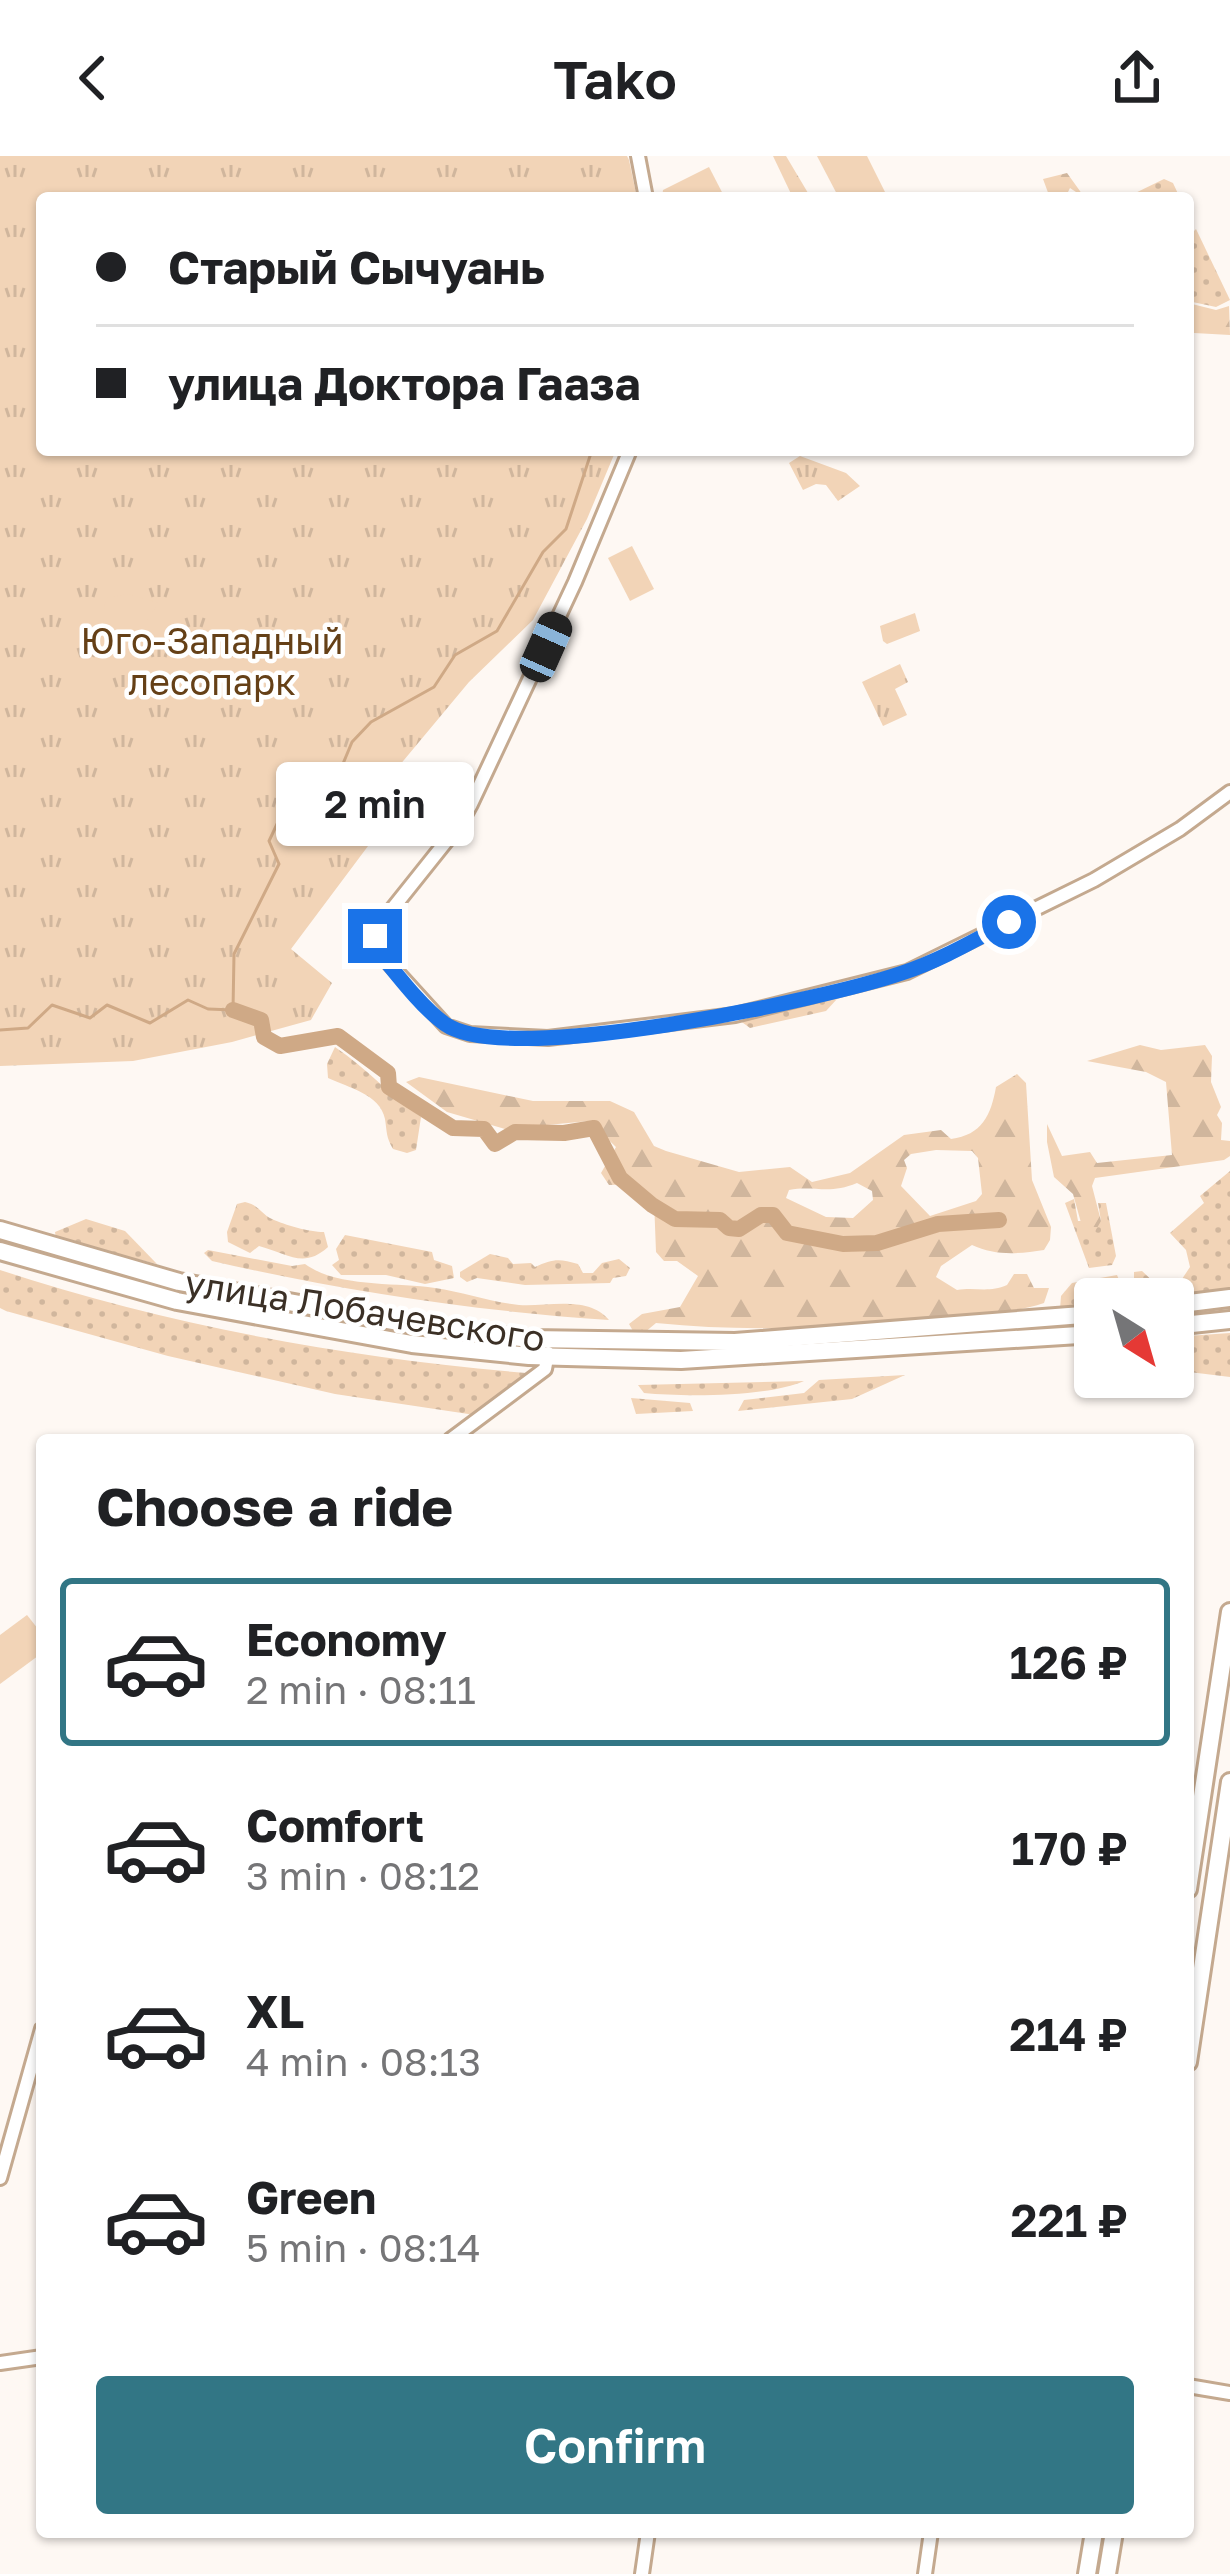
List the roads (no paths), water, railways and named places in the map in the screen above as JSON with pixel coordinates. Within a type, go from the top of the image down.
[{"type":"main road","name":"улица Лобачевского","points":[[0,1231],[179,1282],[548,1349],[735,1342],[1074,1316]]},
{"type":"main road","name":"улица Лобачевского","points":[[0,1251],[177,1301],[412,1344],[700,1359],[1074,1335]]},
{"type":"main road","points":[[1194,1302],[1230,1298]]},
{"type":"main road","points":[[1194,1324],[1230,1320]]},
{"type":"main road","points":[[1194,1849],[1230,1612]]},
{"type":"main road","points":[[1194,1980],[1230,1782]]},
{"type":"main road","points":[[1088,2574],[1093,2538]]},
{"type":"main road","points":[[1107,2574],[1113,2538]]},
{"type":"street","points":[[638,156],[645,192]]},
{"type":"street","points":[[628,456],[566,604],[471,804],[377,928],[377,950],[446,1025],[470,1034],[548,1039],[734,1015],[907,972],[1094,880],[1180,829],[1230,792]]},
{"type":"street","points":[[458,1434],[539,1374],[548,1349]]},
{"type":"street","points":[[0,2178],[36,2050]]},
{"type":"street","points":[[0,2363],[36,2358]]},
{"type":"street","points":[[1194,2387],[1230,2392]]},
{"type":"street","points":[[642,2574],[647,2538]]},
{"type":"street","points":[[925,2574],[930,2538]]},
{"type":"waterway","points":[[0,1030],[28,1028],[52,1005],[90,1018],[107,1005],[150,1023],[188,1000],[208,1009],[233,1010],[234,954],[279,864],[269,841],[278,822],[306,794],[340,771],[352,742],[371,722],[434,687],[455,655],[497,631],[543,552],[566,529],[590,456]]},
{"type":"waterway","points":[[233,1010],[261,1020],[264,1037],[280,1046],[338,1036],[388,1073],[389,1087],[453,1128],[484,1129],[495,1144],[515,1132],[594,1128],[620,1178],[675,1219],[720,1220],[739,1229],[761,1215],[773,1215],[787,1233],[843,1244],[877,1243],[938,1224],[999,1220]]},
{"type":"park label","name":"Юго-Западный лесопарк","points":[[212,660]]}]
